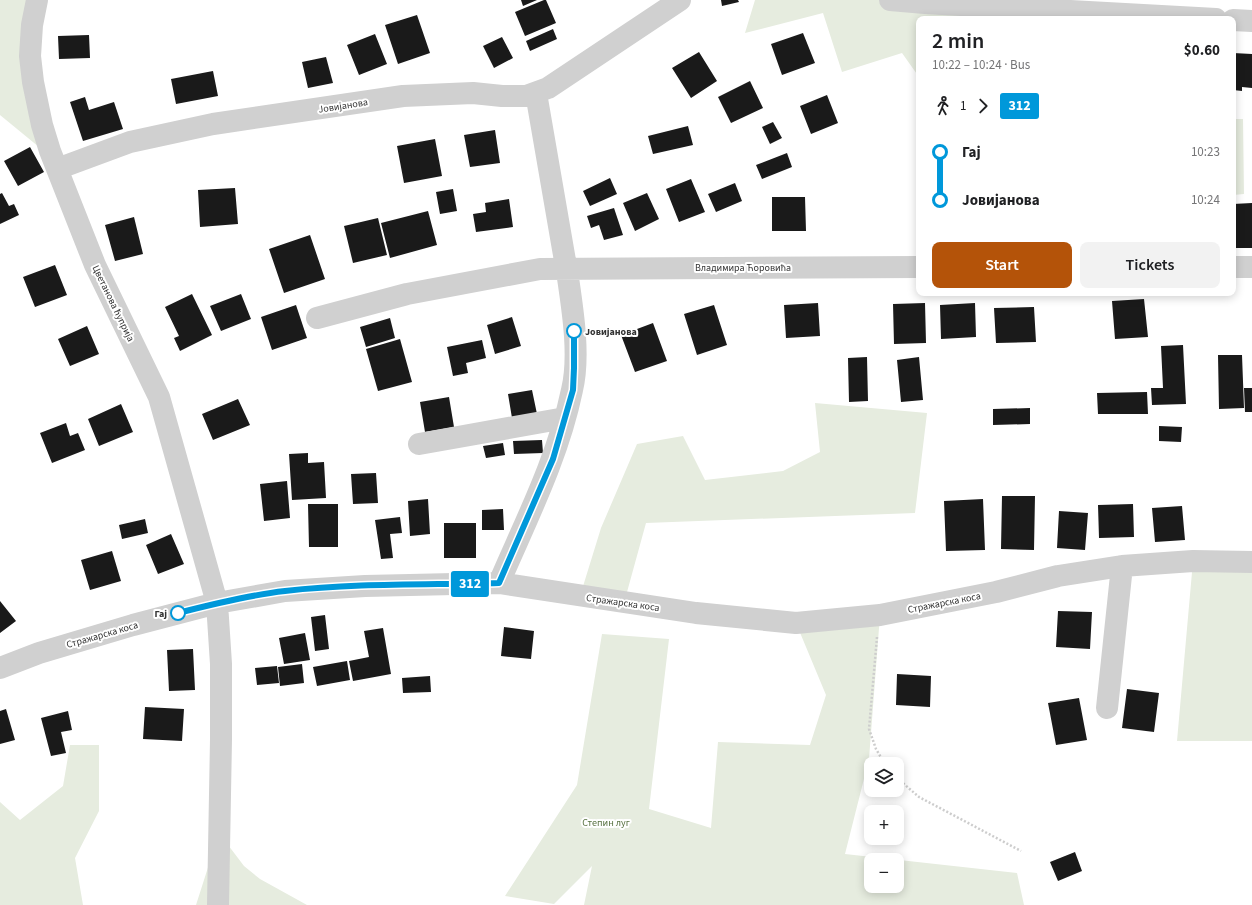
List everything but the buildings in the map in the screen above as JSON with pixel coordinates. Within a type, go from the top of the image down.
[{"type":"street","name":"Цветанова ћуприја","points":[[37,0],[32,25],[30,56],[33,82],[42,125],[95,265],[159,396],[217,603],[221,664],[218,905]]},
{"type":"street","name":"Јовијанова","points":[[57,168],[130,142],[213,124],[403,96],[465,93],[520,96],[536,93],[548,88],[680,0]]},
{"type":"street","points":[[890,0],[1165,16]]},
{"type":"street","points":[[1236,20],[1252,21]]},
{"type":"street","points":[[499,583],[553,459],[573,390],[574,368],[572,309],[567,267],[536,93]]},
{"type":"street","points":[[317,318],[407,294],[540,269],[567,267]]},
{"type":"street","name":"Владимира Ћоровића","points":[[567,267],[916,267]]},
{"type":"street","points":[[1236,267],[1252,267]]},
{"type":"street","points":[[419,444],[565,418]]},
{"type":"street","name":"Стражарска коса","points":[[0,668],[39,653],[104,633],[217,603],[285,591],[365,586],[499,583],[696,613],[796,623],[880,615],[996,592],[1058,576],[1122,566],[1193,561],[1252,562]]},
{"type":"street","points":[[1106,708],[1122,566]]},
{"type":"path","points":[[880,615],[869,729],[876,749],[881,757]]},
{"type":"path","points":[[904,784],[919,797],[1021,851]]},
{"type":"green space","points":[[0,0],[37,0],[39,147],[0,115]]},
{"type":"green space","points":[[755,0],[939,0],[1169,16],[916,16],[916,73],[902,53],[842,72],[823,13],[745,33]]},
{"type":"green space","points":[[1236,119],[1243,119],[1244,194],[1236,195]]},
{"type":"green space","points":[[815,403],[927,413],[915,513],[646,523],[624,603],[580,596],[601,528],[637,444],[683,436],[705,480],[783,471],[820,452]]},
{"type":"green space","points":[[1193,561],[1252,562],[1252,741],[1177,741]]},
{"type":"green space","name":"Степин луг","points":[[880,615],[869,757],[864,757],[864,779],[845,854],[864,856],[864,893],[904,893],[904,861],[1017,873],[1024,905],[584,905],[592,866],[554,904],[505,896],[577,785],[602,634],[669,639],[649,809],[711,828],[718,742],[810,745],[826,695],[796,623]]},
{"type":"green space","points":[[70,745],[99,745],[99,811],[75,858],[83,905],[0,905],[0,802],[20,820],[63,786]]},
{"type":"green space","points":[[219,833],[244,866],[260,879],[307,905],[196,905]]},
{"type":"bus line","name":"312","points":[[178,613],[217,603],[285,591],[365,586],[499,583],[553,459],[573,390],[574,331]]},
{"type":"place","name":"Јовијанова","points":[[574,331]]},
{"type":"place","name":"Гај","points":[[178,613]]}]
